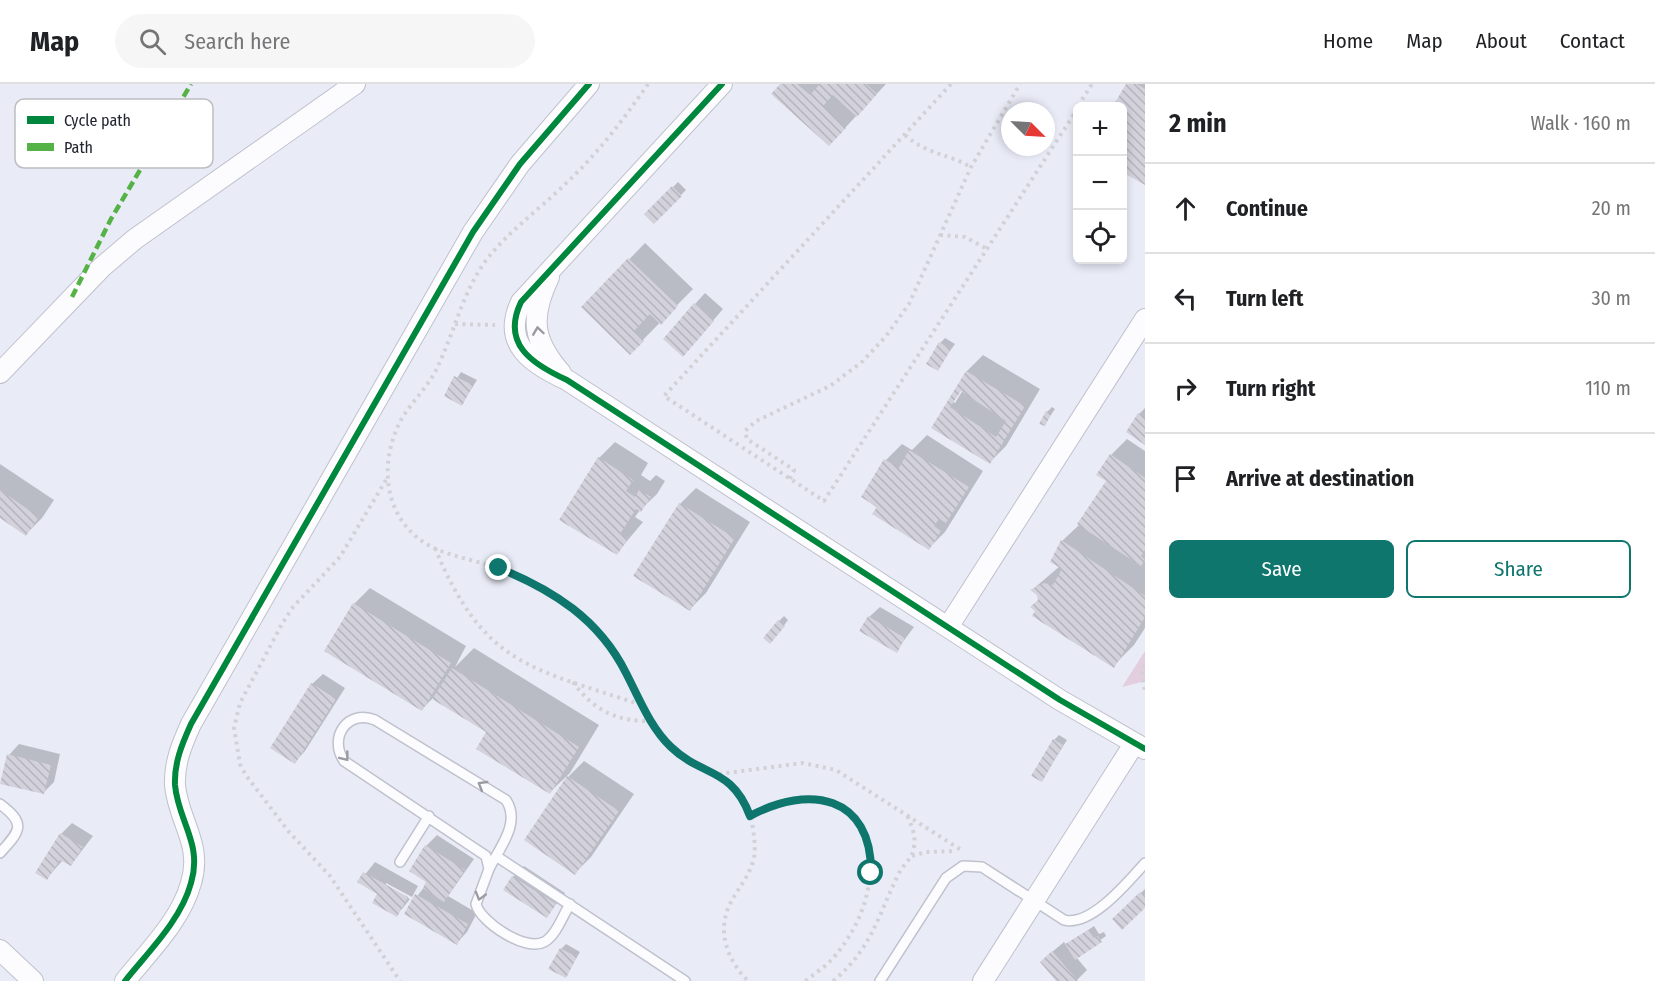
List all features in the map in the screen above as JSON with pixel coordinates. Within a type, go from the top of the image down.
[{"type":"street","points":[[0,373],[94,274],[127,246],[355,84]]},
{"type":"street","points":[[125,981],[176,914],[192,881],[194,844],[175,786],[176,765],[191,724],[473,232],[520,164],[589,84]]},
{"type":"street","points":[[722,84],[521,302],[513,326],[522,351],[546,370],[567,380],[1087,717],[1140,747],[983,981]]},
{"type":"street","points":[[556,265],[540,304],[536,329],[544,352],[567,380]]},
{"type":"street","points":[[948,627],[1145,320]]},
{"type":"street","points":[[0,950],[33,981]]},
{"type":"lane","points":[[489,869],[486,856],[481,850],[344,761],[340,754],[338,738],[345,724],[360,717],[375,720],[499,795],[510,806],[510,829],[477,897],[478,911],[487,921],[522,942],[536,945],[549,938],[570,904]]},
{"type":"lane","points":[[0,804],[16,816],[19,823],[18,832],[0,853]]},
{"type":"lane","points":[[400,861],[429,816]]},
{"type":"lane","points":[[496,856],[685,981]]},
{"type":"lane","points":[[880,981],[946,879],[963,866],[982,867],[1064,920],[1084,920],[1145,863]]},
{"type":"path","points":[[648,84],[611,135],[588,161],[503,240],[485,261],[466,292],[438,367],[395,432],[387,463],[386,479],[389,495],[402,519],[421,539],[434,548],[524,578],[542,586],[575,608],[613,650],[642,705],[670,747],[683,757],[719,774],[741,796],[750,816],[754,838],[754,859],[729,907],[724,932],[734,964],[748,981]]},
{"type":"path","points":[[951,84],[664,396],[824,501],[1073,115]]},
{"type":"path","points":[[790,479],[794,470],[747,439],[745,432],[756,421],[830,386],[877,347],[909,304],[971,166],[1020,84]]},
{"type":"path","points":[[1081,102],[1092,84]]},
{"type":"path","points":[[905,135],[928,152],[949,156],[971,166]]},
{"type":"path","points":[[940,235],[965,237],[985,248]]},
{"type":"path","points":[[455,324],[513,326]]},
{"type":"path","points":[[386,479],[340,557],[293,608],[282,624],[240,703],[234,728],[240,764],[245,774],[289,832],[330,876],[400,981]]},
{"type":"path","points":[[434,548],[463,604],[478,627],[492,642],[530,667],[642,705]]},
{"type":"path","points":[[1145,665],[1142,674],[1145,691]]},
{"type":"path","points":[[572,682],[594,706],[607,714],[636,721],[652,721]]},
{"type":"path","points":[[719,774],[803,763],[820,765],[845,775],[964,852],[939,851],[912,856]]},
{"type":"path","points":[[750,816],[780,802],[826,800],[854,815],[862,825],[868,839],[871,873],[868,889],[854,927],[832,959],[805,981]]},
{"type":"path","points":[[833,981],[845,971],[868,942],[899,872],[912,856],[914,835],[907,814]]},
{"type":"shaded area","points":[[1145,651],[1145,681],[1122,687]]},
{"type":"building","points":[[780,84],[797,84],[810,95],[820,84],[866,84],[877,94],[857,117],[833,95],[823,106],[846,128],[829,146],[771,94]]},
{"type":"building","points":[[1126,84],[1137,84],[1145,89],[1145,185],[1127,175],[1127,102],[1115,102]]},
{"type":"building","points":[[672,186],[682,196],[654,224],[644,214]]},
{"type":"building","points":[[628,258],[678,306],[661,325],[650,314],[634,331],[644,341],[630,355],[581,307]]},
{"type":"building","points":[[694,303],[714,321],[683,357],[663,339]]},
{"type":"building","points":[[939,342],[951,349],[938,371],[926,364]]},
{"type":"building","points":[[966,371],[1025,406],[990,464],[931,428]],"holes":[[[961,391],[1006,421],[996,437],[950,407]]]},
{"type":"building","points":[[454,376],[473,385],[462,406],[444,396]]},
{"type":"building","points":[[1046,411],[1051,414],[1045,426],[1039,424]]},
{"type":"building","points":[[1138,413],[1145,418],[1145,445],[1126,432]]},
{"type":"building","points":[[909,450],[969,487],[946,523],[939,519],[934,526],[941,531],[929,550],[872,514],[877,507],[861,497],[884,459],[899,468]]},
{"type":"building","points":[[1110,454],[1145,478],[1145,550],[1141,556],[1145,560],[1141,566],[1077,524],[1106,481],[1096,475]]},
{"type":"building","points":[[598,457],[633,480],[626,491],[635,497],[639,490],[651,497],[641,512],[636,509],[620,534],[628,539],[617,555],[559,520]]},
{"type":"building","points":[[0,490],[39,517],[26,536],[0,518]]},
{"type":"building","points":[[679,503],[735,538],[690,611],[633,576]]},
{"type":"building","points":[[1061,540],[1145,596],[1145,617],[1114,668],[1032,616],[1035,611],[1030,607],[1038,600],[1037,595],[1030,590],[1044,583],[1053,585],[1062,569],[1050,562]]},
{"type":"building","points":[[353,603],[451,663],[422,711],[324,651]]},
{"type":"building","points":[[868,616],[905,638],[897,653],[859,631]]},
{"type":"building","points":[[778,620],[785,626],[770,644],[763,638]]},
{"type":"building","points":[[452,668],[579,747],[550,794],[476,749],[486,732],[432,699]]},
{"type":"building","points":[[311,683],[336,699],[295,764],[270,748]]},
{"type":"building","points":[[1053,739],[1063,745],[1042,782],[1031,776]]},
{"type":"building","points":[[7,754],[51,765],[44,794],[0,784]]},
{"type":"building","points":[[567,776],[619,811],[575,875],[524,840]]},
{"type":"building","points":[[60,833],[83,847],[71,866],[60,860],[47,880],[35,873]]},
{"type":"building","points":[[425,845],[465,870],[444,902],[423,888],[426,882],[409,871]]},
{"type":"building","points":[[363,872],[408,897],[397,917],[372,903],[377,894],[357,882]]},
{"type":"building","points":[[512,876],[556,904],[547,918],[503,890]]},
{"type":"building","points":[[1140,892],[1145,898],[1145,908],[1122,930],[1112,919]]},
{"type":"building","points":[[415,894],[468,924],[457,945],[404,914]]},
{"type":"building","points":[[1088,930],[1094,938],[1098,936],[1102,942],[1075,960],[1065,944]]},
{"type":"building","points":[[560,948],[577,957],[566,978],[548,969]]},
{"type":"building","points":[[1052,951],[1078,981],[1056,981],[1040,962]]},
{"type":"marked path","points":[[182,99],[191,84]]},
{"type":"marked path","points":[[72,297],[111,219],[141,168]]},
{"type":"cycle path","points":[[125,981],[172,922],[180,910],[191,883],[194,856],[175,785],[177,761],[191,724],[473,232],[520,164],[589,84]]},
{"type":"cycle path","points":[[722,84],[521,302],[515,330],[523,351],[542,367],[567,380],[1060,700],[1145,749]]},
{"type":"route","points":[[499,568],[542,586],[559,596],[587,619],[613,650],[642,705],[670,747],[698,766],[719,774],[741,796],[750,816],[780,802],[811,799],[826,800],[854,815],[862,825],[868,839],[871,873]]}]
